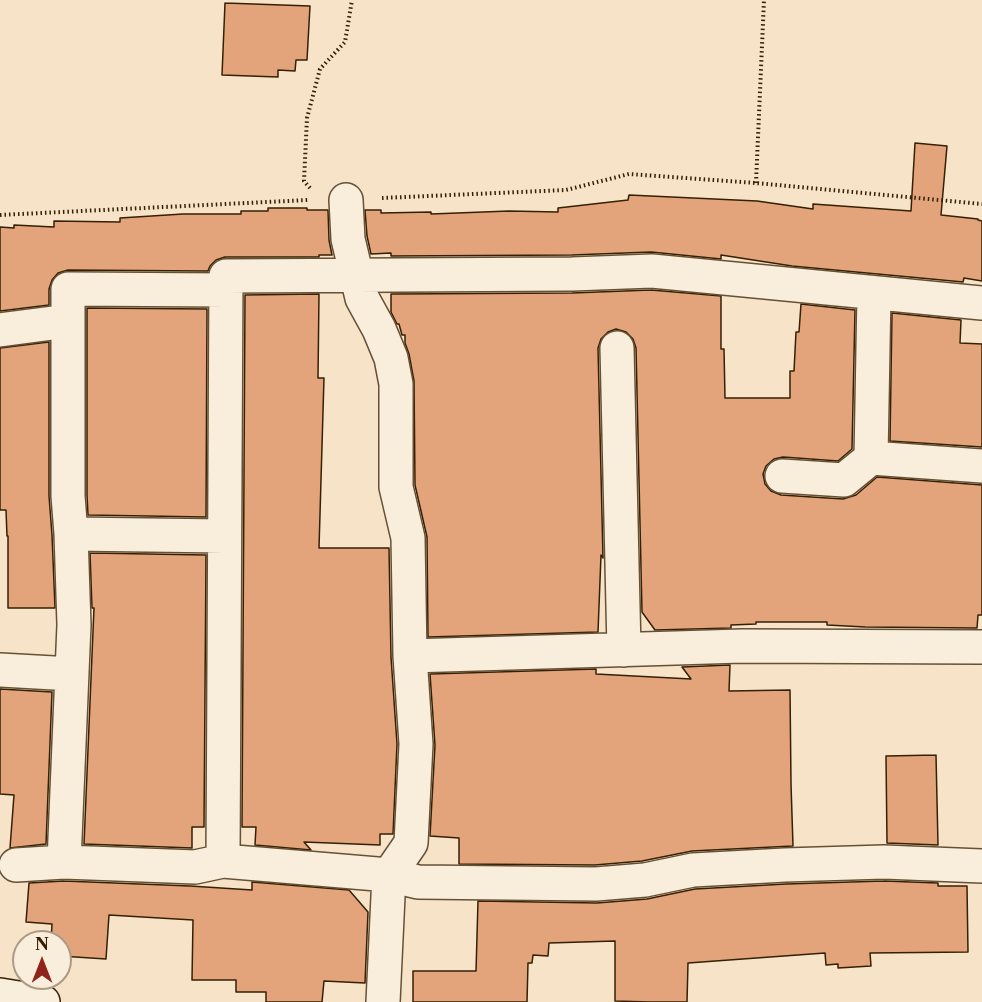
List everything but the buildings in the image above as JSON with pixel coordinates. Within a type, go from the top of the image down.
[{"type":"street","points":[[334,200],[348,239],[362,298],[379,329],[391,358],[396,384],[396,487],[408,538],[410,656],[416,744],[411,843],[389,875],[383,1002]]},
{"type":"street","points":[[223,861],[225,276],[572,274],[652,271],[982,303]]},
{"type":"street","points":[[64,862],[74,625],[68,496],[68,289],[225,290]]},
{"type":"street","points":[[871,458],[874,293]]},
{"type":"street","points":[[0,330],[68,321]]},
{"type":"street","points":[[617,348],[624,650]]},
{"type":"street","points":[[782,476],[844,480],[871,458],[982,466]]},
{"type":"street","points":[[71,534],[224,536]]},
{"type":"street","points":[[410,656],[742,646],[982,647]]},
{"type":"street","points":[[0,670],[72,674]]},
{"type":"street","points":[[16,865],[64,862],[195,867],[223,861],[389,875],[418,882],[596,884],[645,880],[693,870],[785,865],[884,862],[982,866]]},
{"type":"street","points":[[0,995],[43,1002]]},
{"type":"path","points":[[334,200],[304,182],[307,118],[320,69],[345,42],[352,0]]},
{"type":"path","points":[[756,183],[764,0]]},
{"type":"path","points":[[0,215],[566,190],[629,174],[982,204]]}]
